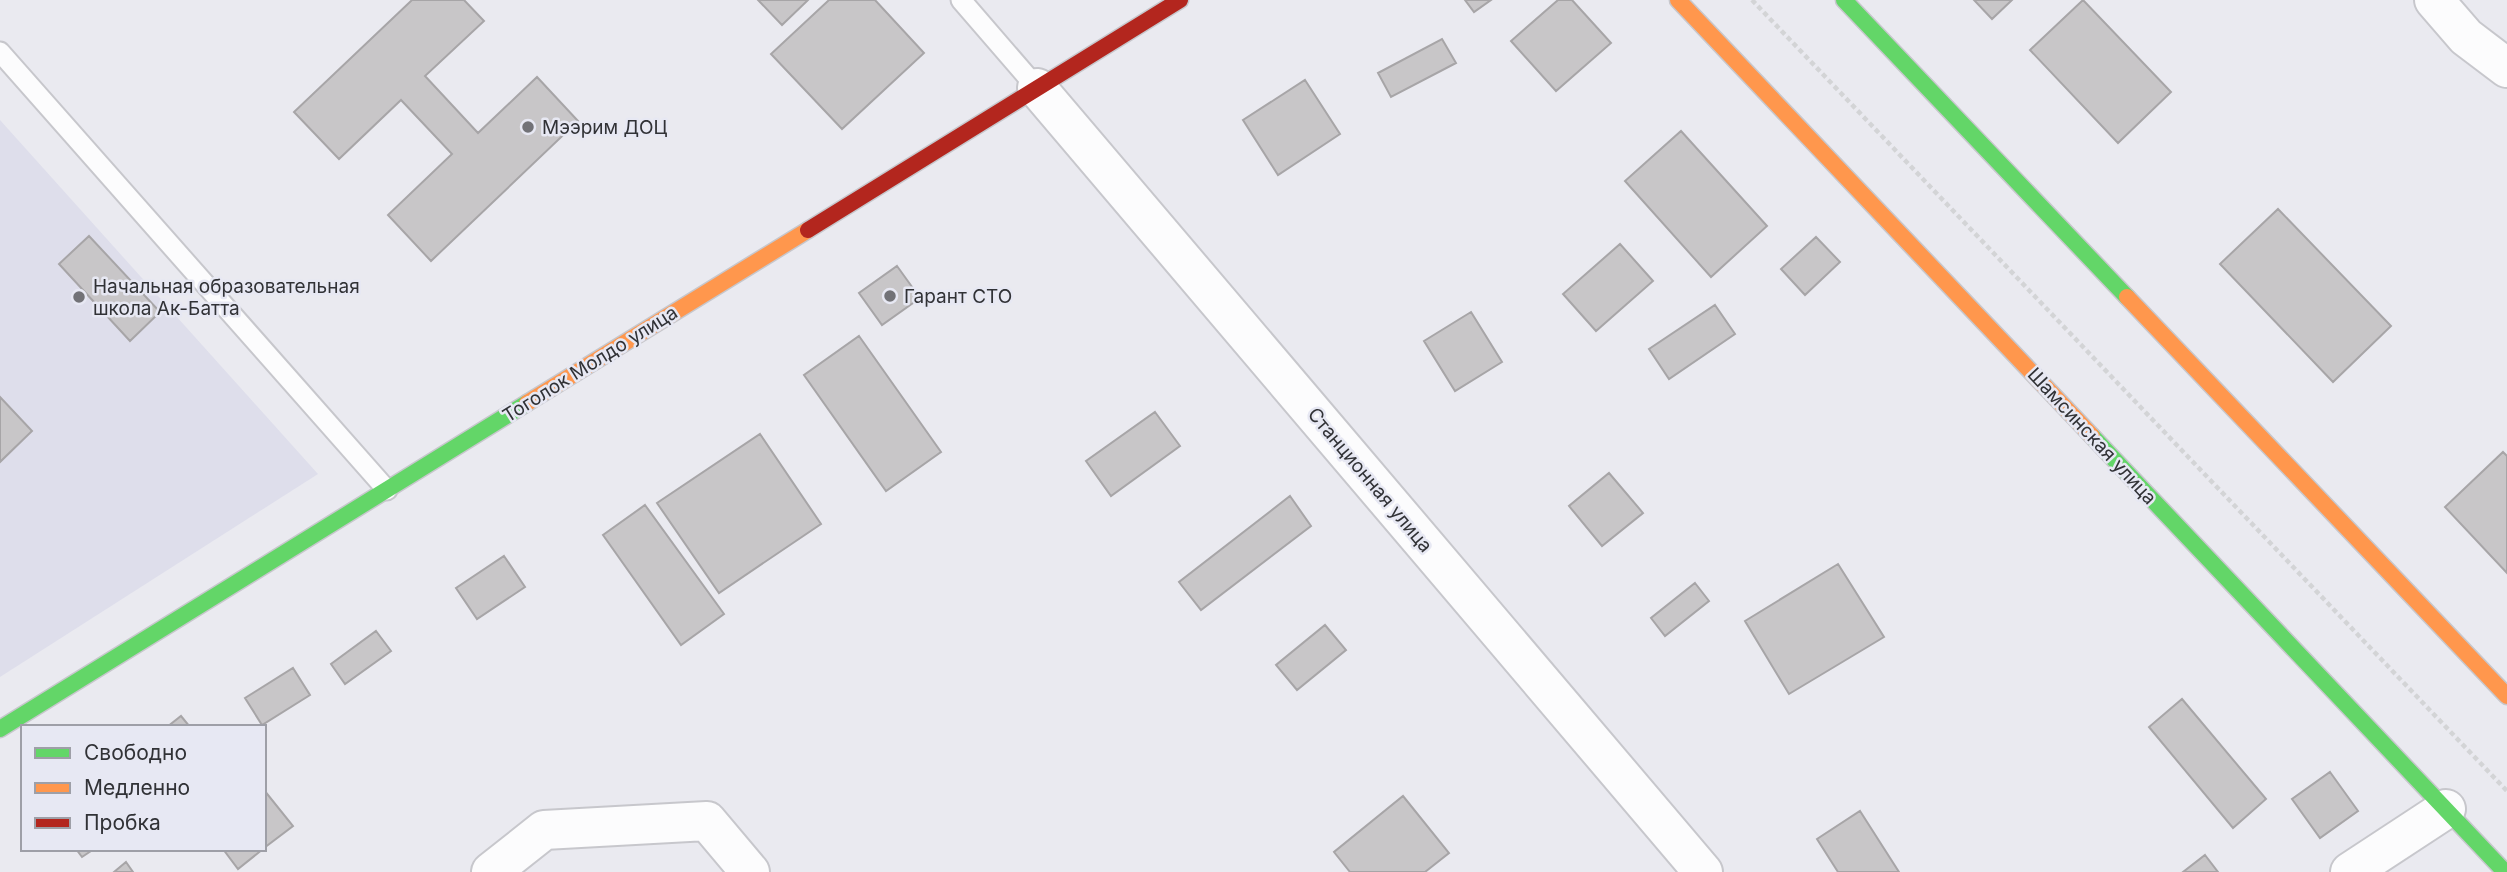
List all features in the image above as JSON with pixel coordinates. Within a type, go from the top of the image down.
[{"type":"main road","name":"Тоголок Молдо улица","points":[[0,729],[1180,0]]},
{"type":"main road","name":"Шамсинская улица","points":[[1678,0],[2505,872]]},
{"type":"main road","points":[[1844,0],[2507,696]]},
{"type":"street","points":[[2434,0],[2466,37],[2507,68]]},
{"type":"street","name":"Станционная улица","points":[[1037,88],[1703,872]]},
{"type":"street","points":[[2350,872],[2446,809]]},
{"type":"street","points":[[491,872],[544,830],[707,821],[750,872]]},
{"type":"lane","points":[[961,0],[1037,88]]},
{"type":"lane","points":[[0,52],[387,490]]},
{"type":"path","points":[[1752,0],[2507,791]]},
{"type":"shaded area","name":"Начальная образовательная школа Ак-Батта","points":[[0,120],[318,474],[0,677]]},
{"type":"building","name":"Мээрим ДОЦ","points":[[412,0],[464,0],[484,21],[425,76],[478,133],[537,77],[578,121],[431,261],[388,215],[452,154],[401,100],[339,159],[294,112]]},
{"type":"building","points":[[758,0],[808,0],[782,25]]},
{"type":"building","points":[[829,0],[875,0],[924,53],[842,129],[771,54]]},
{"type":"building","points":[[1465,0],[1491,0],[1474,12]]},
{"type":"building","points":[[1558,0],[1572,0],[1611,43],[1556,91],[1511,41]]},
{"type":"building","points":[[1974,0],[2012,0],[1992,19]]},
{"type":"building","points":[[2083,0],[2171,92],[2118,143],[2030,50]]},
{"type":"building","points":[[1442,39],[1456,63],[1391,97],[1378,73]]},
{"type":"building","points":[[1305,80],[1340,134],[1278,175],[1243,120]]},
{"type":"building","points":[[1681,131],[1767,226],[1711,277],[1625,181]]},
{"type":"building","points":[[2278,209],[2391,326],[2333,382],[2220,264]]},
{"type":"building","points":[[89,236],[160,312],[130,341],[59,264]]},
{"type":"building","points":[[1816,237],[1840,262],[1805,295],[1781,269]]},
{"type":"building","points":[[1620,244],[1653,281],[1596,331],[1563,294]]},
{"type":"building","name":"Гарант СТО","points":[[897,266],[920,298],[882,325],[859,293]]},
{"type":"building","points":[[1715,305],[1735,334],[1669,379],[1649,349]]},
{"type":"building","points":[[1471,312],[1502,362],[1455,391],[1424,341]]},
{"type":"building","points":[[859,336],[941,452],[886,491],[804,375]]},
{"type":"building","points":[[0,397],[32,431],[0,462]]},
{"type":"building","points":[[1155,412],[1180,446],[1111,496],[1086,461]]},
{"type":"building","points":[[760,434],[821,524],[719,593],[657,503]]},
{"type":"building","points":[[2503,452],[2507,456],[2507,573],[2445,507]]},
{"type":"building","points":[[1609,473],[1643,513],[1602,546],[1569,506]]},
{"type":"building","points":[[1290,496],[1311,526],[1201,610],[1179,582]]},
{"type":"building","points":[[645,505],[724,614],[681,645],[603,535]]},
{"type":"building","points":[[504,556],[525,587],[477,619],[456,588]]},
{"type":"building","points":[[1838,564],[1884,637],[1789,694],[1745,621]]},
{"type":"building","points":[[1695,583],[1709,601],[1665,636],[1651,618]]},
{"type":"building","points":[[1325,625],[1346,650],[1297,690],[1276,665]]},
{"type":"building","points":[[376,631],[391,651],[345,684],[331,664]]},
{"type":"building","points":[[293,668],[310,695],[262,725],[245,698]]},
{"type":"building","points":[[2182,699],[2266,799],[2233,828],[2149,727]]},
{"type":"building","points":[[181,716],[188,725],[170,725]]},
{"type":"building","points":[[2330,772],[2358,811],[2320,838],[2292,799]]},
{"type":"building","points":[[266,792],[293,826],[266,846]]},
{"type":"building","points":[[1403,796],[1449,853],[1425,872],[1350,872],[1334,852]]},
{"type":"building","points":[[1860,811],[1899,872],[1838,872],[1817,839]]},
{"type":"building","points":[[78,851],[91,851],[82,857]]},
{"type":"building","points":[[224,851],[260,851],[238,869]]},
{"type":"building","points":[[2205,855],[2218,872],[2183,872]]},
{"type":"building","points":[[126,862],[133,872],[114,872]]},
{"type":"traffic: fast","points":[[1844,0],[2127,297]]},
{"type":"traffic: fast","points":[[0,729],[527,403]]},
{"type":"traffic: fast","points":[[2092,436],[2505,872]]},
{"type":"traffic: slow","points":[[1678,0],[2092,436]]},
{"type":"traffic: slow","points":[[527,403],[808,230]]},
{"type":"traffic: slow","points":[[2127,297],[2507,696]]},
{"type":"traffic: jam","points":[[808,230],[1180,0]]},
{"type":"place","name":"Мээрим ДОЦ","points":[[528,127]]},
{"type":"place","name":"Гарант СТО","points":[[890,296]]},
{"type":"place","name":"Начальная образовательная школа Ак-Батта","points":[[79,297]]}]
